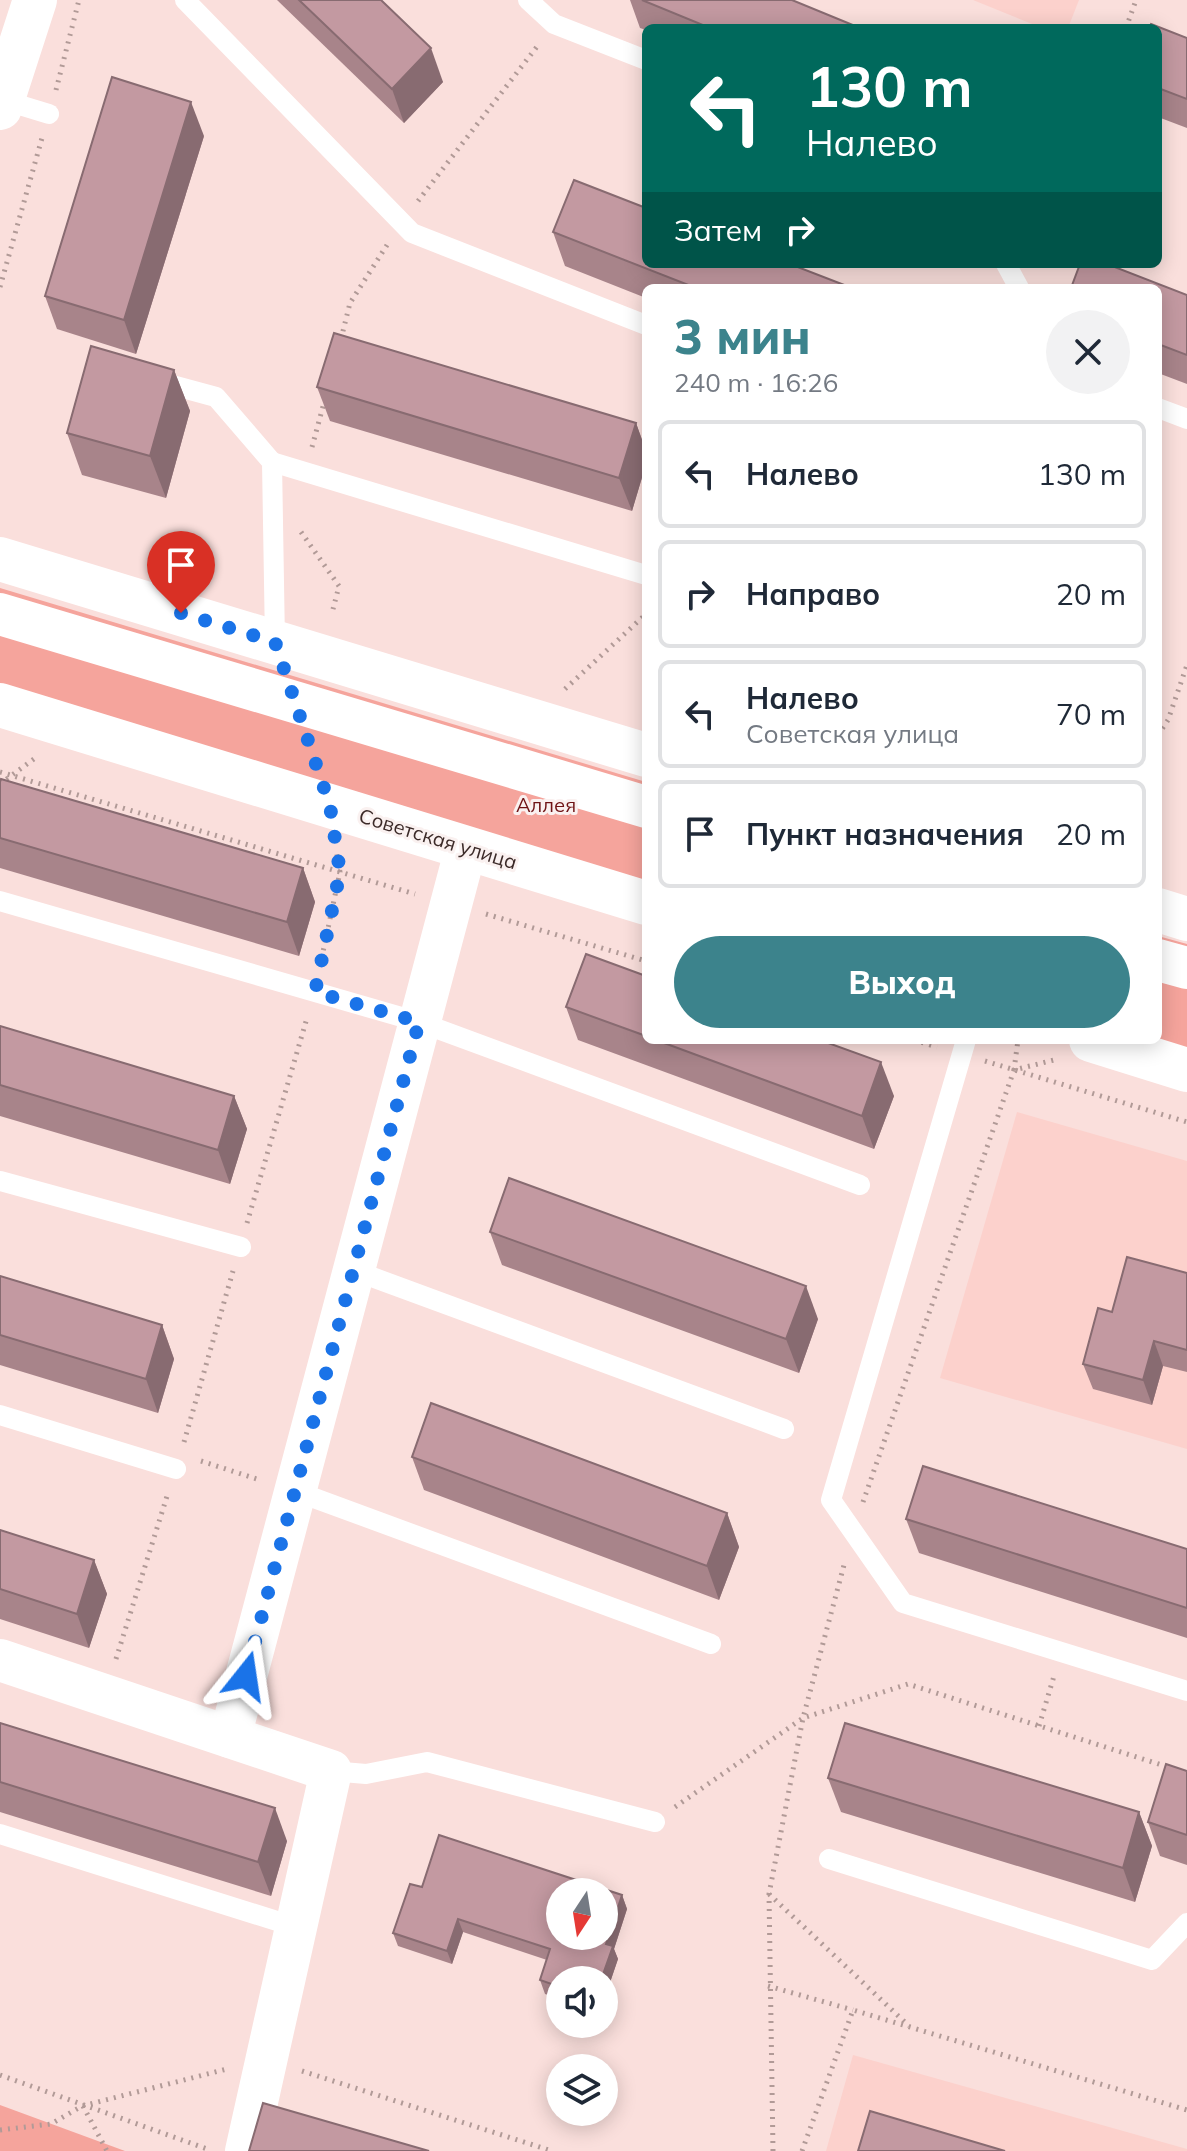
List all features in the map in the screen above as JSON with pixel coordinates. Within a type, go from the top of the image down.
[{"type":"street","points":[[1,104],[35,0]]},
{"type":"street","points":[[0,559],[642,754]]},
{"type":"street","points":[[0,614],[642,806]]},
{"type":"street","name":"Советская улица","points":[[0,705],[642,902]]},
{"type":"street","points":[[230,1737],[466,848]]},
{"type":"street","points":[[1162,911],[1187,919]]},
{"type":"street","points":[[1162,961],[1187,968]]},
{"type":"street","points":[[1104,1044],[1187,1070]]},
{"type":"street","points":[[0,1660],[331,1771],[246,2151]]},
{"type":"lane","points":[[185,0],[412,233],[642,323]]},
{"type":"lane","points":[[528,0],[554,24],[642,58]]},
{"type":"lane","points":[[1,104],[49,114]]},
{"type":"lane","points":[[133,375],[216,397],[272,462],[642,574]]},
{"type":"lane","points":[[1162,410],[1187,419]]},
{"type":"lane","points":[[272,462],[275,642]]},
{"type":"lane","points":[[0,901],[419,1022],[860,1185]]},
{"type":"lane","points":[[964,1047],[831,1500],[903,1603],[1187,1691]]},
{"type":"lane","points":[[0,1181],[241,1247]]},
{"type":"lane","points":[[353,1270],[784,1429]]},
{"type":"lane","points":[[0,1415],[178,1462]]},
{"type":"lane","points":[[295,1491],[711,1644]]},
{"type":"lane","points":[[331,1771],[366,1774],[427,1762],[655,1822]]},
{"type":"lane","points":[[0,1834],[296,1927]]},
{"type":"lane","points":[[829,1859],[1152,1960],[1187,1923]]},
{"type":"path","points":[[0,287],[79,0]]},
{"type":"path","points":[[1127,24],[1136,0]]},
{"type":"path","points":[[338,349],[350,303],[402,223],[554,24]]},
{"type":"path","points":[[326,395],[292,520],[339,586],[332,613]]},
{"type":"path","points":[[1162,729],[1187,665]]},
{"type":"path","points":[[0,772],[642,960]]},
{"type":"path","points":[[105,1695],[178,1462],[315,992],[340,872],[330,806]]},
{"type":"path","points":[[943,1044],[964,1047],[1014,1070],[1187,1122]]},
{"type":"path","points":[[773,2151],[768,1986],[769,1894],[803,1718],[853,1531],[1014,1070],[1017,1044]]},
{"type":"path","points":[[1014,1070],[1098,1044]]},
{"type":"path","points":[[178,1462],[295,1491]]},
{"type":"path","points":[[1039,1726],[1062,1652]]},
{"type":"path","points":[[655,1822],[803,1718],[908,1684],[1172,1768]]},
{"type":"path","points":[[769,1894],[909,2027]]},
{"type":"path","points":[[768,1986],[1187,2110]]},
{"type":"path","points":[[802,2151],[853,2010]]},
{"type":"path","points":[[0,2130],[51,2124],[82,2106],[267,2059],[552,2151]]},
{"type":"path","points":[[0,2075],[212,2151]]},
{"type":"path","points":[[82,2106],[107,2151]]},
{"type":"shaded area","points":[[973,0],[1079,0],[1070,24],[1032,24]]},
{"type":"shaded area","points":[[1017,1112],[1187,1161],[1187,1449],[940,1378]]},
{"type":"shaded area","points":[[853,2055],[1187,2149],[1187,2151],[826,2151]]},
{"type":"green space","name":"Аллея","points":[[0,588],[642,781],[642,887],[0,692]]},
{"type":"green space","points":[[1162,937],[1187,944],[1187,1051],[1162,1042]]},
{"type":"green space","points":[[0,2105],[125,2151],[0,2151]]},
{"type":"building","points":[[299,0],[381,0],[431,48],[392,89]]},
{"type":"building","points":[[642,0],[792,0],[850,24],[700,24]]},
{"type":"building","points":[[1162,28],[1187,38],[1187,99],[1162,90]]},
{"type":"building","points":[[112,77],[191,102],[124,320],[45,296]]},
{"type":"building","points":[[574,180],[642,206],[642,267],[553,232]]},
{"type":"building","points":[[645,268],[800,268],[842,284],[686,284]]},
{"type":"building","points":[[1078,268],[1117,268],[1159,284],[1072,284]]},
{"type":"building","points":[[1162,285],[1187,295],[1187,355],[1162,346]]},
{"type":"building","points":[[334,333],[636,423],[619,478],[317,387]]},
{"type":"building","points":[[91,346],[174,370],[150,456],[67,433]]},
{"type":"building","points":[[1,779],[303,868],[287,922],[0,838]]},
{"type":"building","points":[[586,954],[642,975],[642,1035],[566,1007]]},
{"type":"building","points":[[0,1026],[234,1096],[218,1150],[0,1085]]},
{"type":"building","points":[[667,1044],[831,1044],[881,1062],[862,1116]]},
{"type":"building","points":[[509,1178],[806,1286],[786,1339],[490,1232]]},
{"type":"building","points":[[1127,1257],[1187,1273],[1187,1350],[1154,1341],[1143,1380],[1083,1364],[1098,1308],[1112,1312]]},
{"type":"building","points":[[0,1276],[162,1325],[146,1379],[0,1335]]},
{"type":"building","points":[[431,1403],[727,1513],[707,1566],[412,1457]]},
{"type":"building","points":[[923,1466],[1187,1549],[1187,1608],[906,1519]]},
{"type":"building","points":[[0,1530],[94,1560],[77,1614],[0,1589]]},
{"type":"building","points":[[0,1723],[275,1808],[258,1862],[0,1782]]},
{"type":"building","points":[[845,1723],[1139,1812],[1123,1868],[828,1778]]},
{"type":"building","points":[[1166,1764],[1187,1771],[1187,1835],[1148,1822]]},
{"type":"building","points":[[439,1835],[570,1878],[546,1878],[546,1948],[458,1919],[447,1951],[393,1933],[410,1884],[422,1887]]},
{"type":"building","points":[[550,1950],[612,1950],[606,1966],[546,1966],[546,1982],[540,1980]]},
{"type":"building","points":[[263,2103],[429,2151],[249,2151]]},
{"type":"building","points":[[870,2111],[1005,2151],[858,2151]]},
{"type":"route","points":[[181,613],[275,642],[330,806],[340,872],[315,992],[419,1022],[246,1676]]}]
